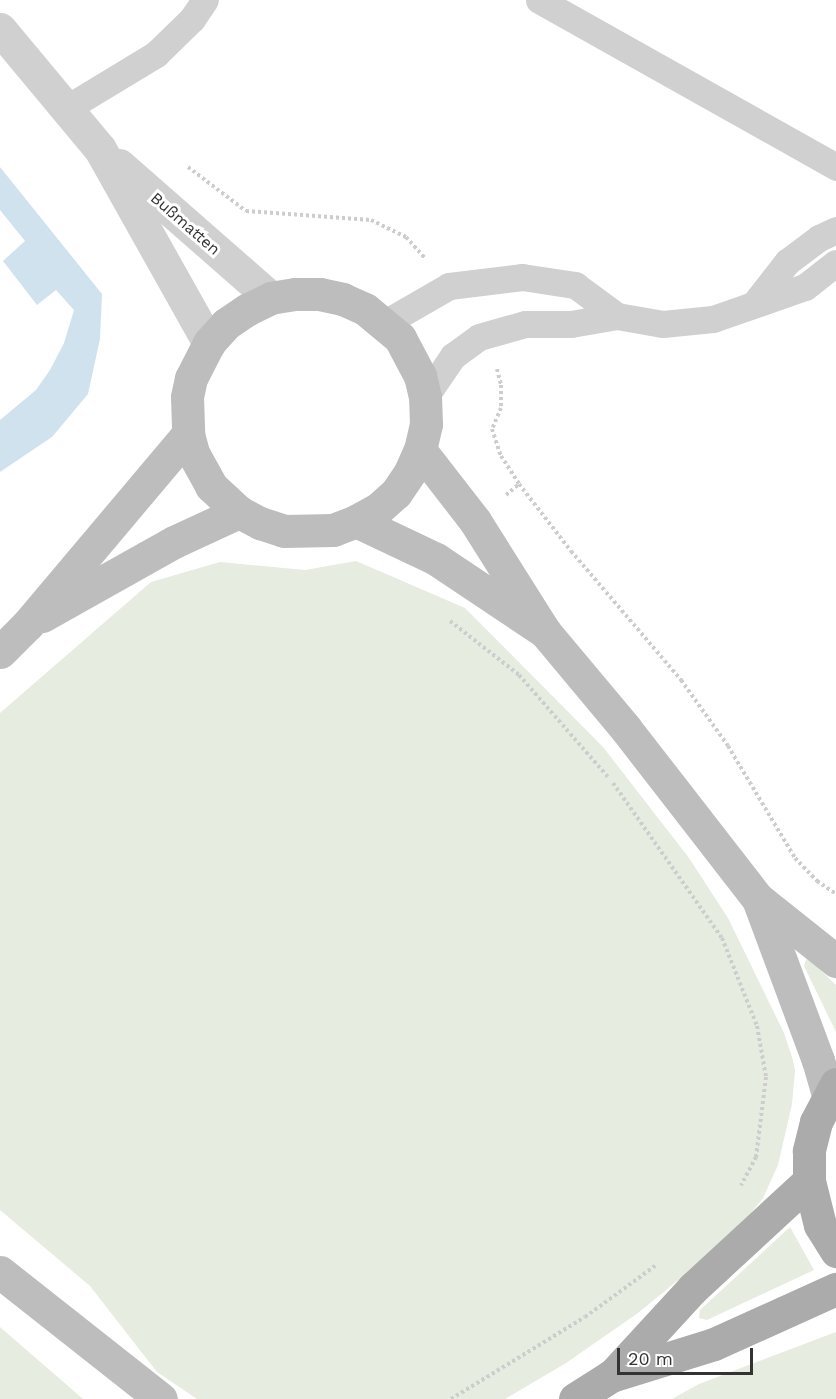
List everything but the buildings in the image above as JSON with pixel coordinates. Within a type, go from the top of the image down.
[{"type":"main road","points":[[295,294],[320,294],[343,299],[365,309],[385,323],[400,338],[412,356],[425,396],[426,424],[420,450],[410,472],[396,493],[378,509],[333,530],[284,531],[238,512],[211,486],[193,453],[188,434],[187,406],[191,378],[209,343],[226,324],[248,309],[271,298],[295,294]]},
{"type":"main road","points":[[0,652],[28,624],[188,434]]},
{"type":"main road","points":[[420,450],[475,521],[545,632],[626,729],[758,899],[836,962]]},
{"type":"main road","points":[[28,624],[174,542],[238,512]]},
{"type":"main road","points":[[356,521],[436,559],[545,632]]},
{"type":"main road","points":[[758,899],[818,1060],[832,1089],[816,1122],[809,1150],[809,1181],[820,1225],[836,1251]]},
{"type":"main road","points":[[575,1399],[611,1376],[693,1288],[809,1181]]},
{"type":"main road","points":[[0,1272],[161,1399]]},
{"type":"main road","points":[[611,1376],[714,1344],[836,1289]]},
{"type":"street","name":"Bußmatten","points":[[0,29],[100,149],[209,343]]},
{"type":"street","name":"Bußmatten","points":[[100,149],[271,298]]},
{"type":"lane","points":[[67,108],[156,54],[192,19],[205,0]]},
{"type":"lane","points":[[539,0],[836,167]]},
{"type":"lane","points":[[755,303],[787,262],[819,237],[836,230]]},
{"type":"lane","points":[[425,396],[453,356],[478,337],[525,324],[571,324],[617,315],[663,324],[713,319],[805,287],[836,263]]},
{"type":"lane","points":[[385,323],[450,286],[522,277],[575,285],[617,315]]},
{"type":"path","points":[[180,161],[246,211],[371,220],[406,237],[450,286]]},
{"type":"path","points":[[478,337],[496,365],[501,385],[501,408],[492,429],[501,456],[519,484],[571,551],[681,680],[728,746],[795,858],[817,881],[836,894]]},
{"type":"path","points":[[475,521],[519,484]]},
{"type":"path","points":[[446,618],[519,675],[610,780],[722,938],[757,1026],[766,1077],[756,1157],[741,1186],[734,1194]]},
{"type":"path","points":[[451,1399],[585,1317],[662,1261]]},
{"type":"shaded area","points":[[356,561],[465,608],[603,747],[689,858],[728,918],[784,1033],[795,1070],[792,1104],[778,1165],[763,1198],[751,1213],[688,1272],[638,1313],[566,1363],[505,1399],[197,1399],[157,1372],[90,1286],[0,1210],[0,713],[151,582],[220,562],[305,570]]},
{"type":"shaded area","points":[[809,959],[836,985],[836,1032],[804,966],[806,960]]},
{"type":"shaded area","points":[[790,1227],[814,1270],[707,1320],[699,1318],[700,1310]]},
{"type":"shaded area","points":[[0,1327],[83,1399],[0,1399]]},
{"type":"shaded area","points":[[836,1332],[836,1399],[672,1399],[699,1384]]},
{"type":"water","points":[[0,167],[102,294],[100,339],[88,394],[52,437],[0,472],[0,420],[36,390],[50,370],[64,343],[74,310],[56,290],[37,305],[3,261],[25,241],[0,210]]}]
